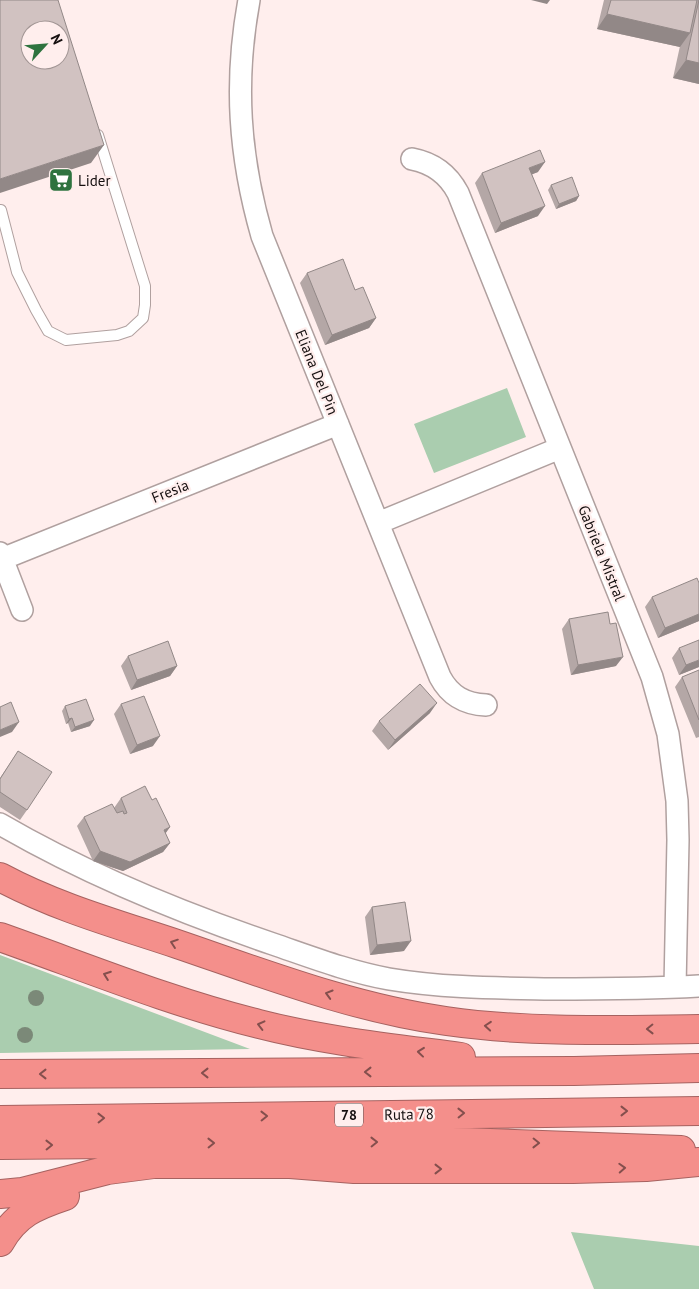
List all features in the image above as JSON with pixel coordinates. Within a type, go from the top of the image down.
[{"type":"highway","points":[[0,877],[80,912],[303,986],[396,1012],[444,1021],[526,1029],[699,1028]]},
{"type":"highway","points":[[0,936],[161,994],[260,1024],[362,1045],[574,1071]]},
{"type":"highway","points":[[0,1074],[574,1071],[699,1068]]},
{"type":"highway","name":"Ruta 78","points":[[0,1120],[699,1111]]},
{"type":"highway","points":[[0,1145],[436,1141],[699,1151]]},
{"type":"highway","points":[[0,1194],[22,1192],[108,1170],[178,1162],[290,1164],[354,1169],[612,1168],[699,1162]]},
{"type":"highway","points":[[0,1242],[6,1231],[27,1212],[63,1197],[99,1188],[138,1181],[298,1176],[354,1169]]},
{"type":"street","name":"Eliana Del Pin","points":[[249,0],[241,52],[240,120],[247,178],[262,236],[444,685],[456,697],[465,702],[486,705]]},
{"type":"street","name":"Gabriela Mistral","points":[[412,159],[422,161],[440,170],[453,184],[652,677],[668,734],[677,801],[675,987]]},
{"type":"street","name":"Fresia","points":[[22,610],[1,556],[338,424]]},
{"type":"street","points":[[378,523],[560,448]]},
{"type":"street","points":[[0,824],[68,860],[179,910],[354,971],[396,980],[461,988],[600,989],[699,986]]},
{"type":"lane","points":[[0,210],[17,272],[48,331],[66,340],[117,335],[128,331],[143,318],[145,286],[94,124]]},
{"type":"green space","points":[[507,388],[526,437],[434,473],[414,424]]},
{"type":"green space","points":[[0,955],[250,1049],[0,1053]]},
{"type":"green space","points":[[571,1232],[699,1246],[699,1289],[594,1289]]},
{"type":"building","points":[[0,0],[58,0],[64,20],[20,20],[20,70],[70,70],[70,38],[104,145],[0,179]]},
{"type":"building","points":[[611,0],[697,0],[690,33],[607,14]]},
{"type":"building","points":[[699,0],[699,63],[686,60]]},
{"type":"building","points":[[540,150],[545,162],[529,168],[545,206],[501,223],[482,173]]},
{"type":"building","points":[[572,177],[579,196],[559,204],[551,185]]},
{"type":"building","points":[[343,259],[355,290],[363,287],[376,318],[332,335],[307,273]]},
{"type":"building","points":[[697,578],[699,583],[699,614],[665,628],[652,597]]},
{"type":"building","points":[[608,612],[610,624],[616,623],[623,657],[578,665],[569,619]]},
{"type":"building","points":[[699,640],[699,660],[686,665],[679,648]]},
{"type":"building","points":[[168,641],[177,666],[137,680],[128,656]]},
{"type":"building","points":[[699,670],[699,720],[682,677]]},
{"type":"building","points":[[420,684],[437,703],[395,740],[379,721]]},
{"type":"building","points":[[144,696],[160,736],[137,745],[121,704]]},
{"type":"building","points":[[86,699],[94,720],[75,727],[72,718],[69,719],[65,706]]},
{"type":"building","points":[[11,702],[19,722],[0,730],[0,707]]},
{"type":"building","points":[[18,751],[52,772],[27,810],[0,792],[0,779]]},
{"type":"building","points":[[145,786],[152,800],[156,798],[170,827],[164,830],[170,843],[130,862],[100,851],[84,817],[112,804],[117,813],[123,811],[124,814],[127,813],[121,798]]},
{"type":"building","points":[[405,902],[411,941],[377,945],[372,907]]},
{"type":"place","name":"Lider","points":[[61,180]]}]
